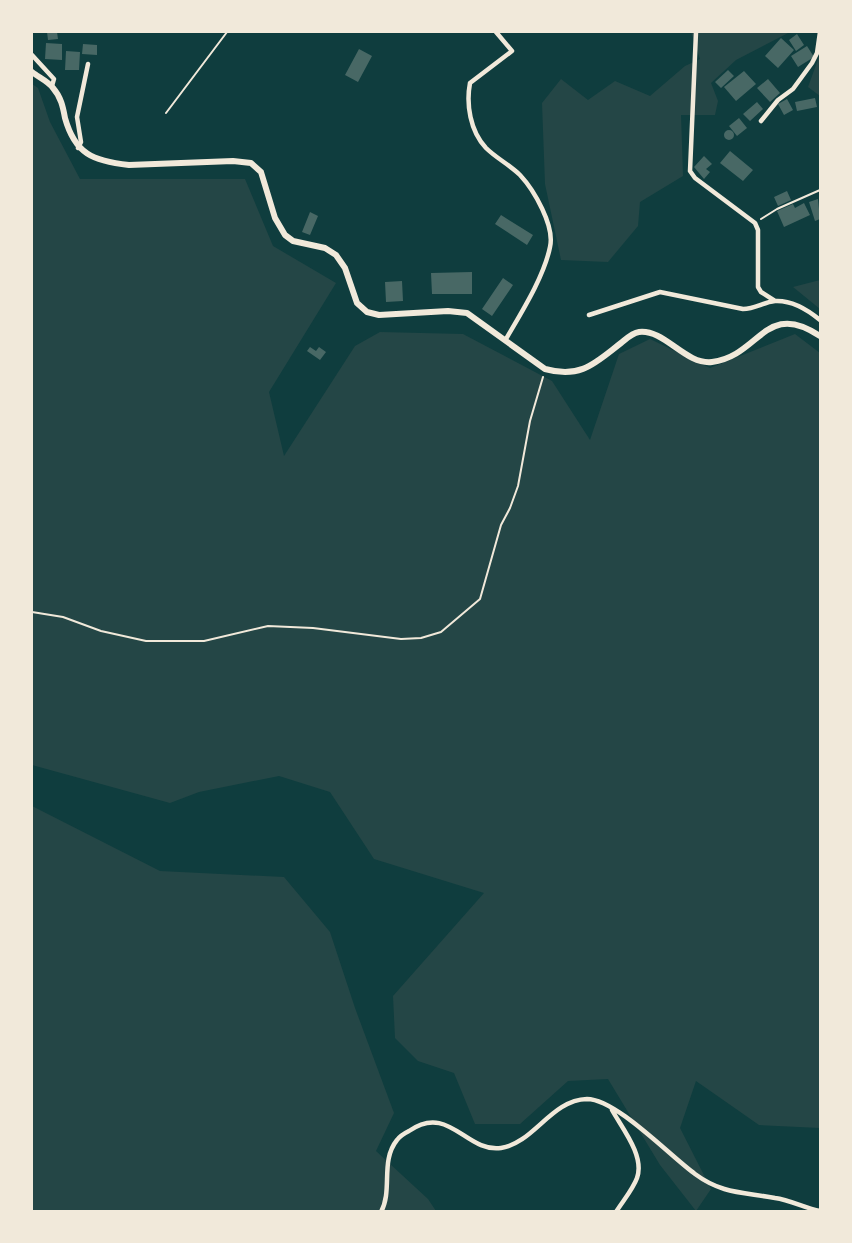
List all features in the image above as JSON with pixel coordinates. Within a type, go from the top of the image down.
[{"type":"main road","points":[[32,72],[52,86],[61,101],[73,142],[94,157],[129,165],[233,161],[251,163],[261,172],[275,218],[285,235],[293,240],[325,248],[336,255],[345,268],[358,303],[367,312],[379,315],[448,311],[467,313],[545,369],[571,373],[589,368],[631,335],[640,332],[653,335],[698,360],[709,362],[726,358],[776,325],[790,322],[804,325],[821,336]]},
{"type":"street","points":[[496,32],[512,51],[470,83],[467,102],[472,123],[485,146],[521,176],[545,214],[550,230],[550,247],[542,271],[506,340]]},
{"type":"street","points":[[696,32],[690,171],[695,178],[755,223],[758,230],[758,287],[761,292],[775,301],[804,307],[821,320]]},
{"type":"street","points":[[761,121],[778,100],[793,89],[812,64],[817,53],[820,32]]},
{"type":"street","points":[[32,55],[54,79],[52,86]]},
{"type":"street","points":[[78,148],[81,142],[76,117],[88,64]]},
{"type":"street","points":[[589,314],[660,292],[743,309],[754,309],[775,301]]},
{"type":"street","points":[[381,1212],[385,1203],[390,1152],[397,1140],[420,1124],[447,1124],[488,1149],[504,1147],[517,1143],[555,1111],[573,1101],[590,1099],[610,1106],[695,1174],[724,1191],[774,1198],[821,1211]]},
{"type":"street","points":[[610,1106],[636,1154],[639,1171],[637,1179],[616,1212]]},
{"type":"path","points":[[166,113],[227,32]]},
{"type":"path","points":[[755,223],[777,209],[821,190]]},
{"type":"path","points":[[32,612],[64,617],[101,631],[146,641],[204,641],[268,626],[313,628],[401,639],[421,638],[441,632],[480,599],[500,524],[510,508],[518,486],[530,421],[545,369]]},
{"type":"shaded area","points":[[691,32],[790,32],[736,60],[711,83],[718,101],[715,115],[681,115],[683,176],[640,202],[638,226],[608,262],[561,260],[545,184],[542,103],[561,79],[588,100],[615,81],[650,96],[685,66],[700,59]]},
{"type":"shaded area","points":[[820,54],[820,96],[808,87]]},
{"type":"shaded area","points":[[32,84],[38,88],[50,122],[80,179],[245,179],[273,246],[336,283],[269,392],[284,456],[355,346],[380,332],[463,334],[552,381],[590,440],[619,354],[650,339],[710,368],[795,334],[820,353],[820,1128],[759,1125],[696,1081],[680,1128],[711,1189],[696,1211],[660,1165],[608,1079],[568,1081],[520,1124],[475,1124],[454,1073],[418,1061],[395,1038],[393,996],[484,893],[374,859],[330,792],[279,776],[199,792],[170,803],[32,765]]},
{"type":"shaded area","points":[[820,280],[820,309],[793,287]]},
{"type":"shaded area","points":[[32,806],[160,871],[284,877],[330,932],[394,1113],[376,1151],[428,1199],[436,1211],[32,1211]]},
{"type":"building","points":[[47,32],[57,32],[58,39],[48,40]]},
{"type":"building","points":[[797,34],[804,45],[796,51],[789,40]]},
{"type":"building","points":[[781,38],[794,50],[778,68],[765,56]]},
{"type":"building","points":[[46,43],[62,44],[62,60],[45,59]]},
{"type":"building","points":[[83,44],[97,45],[97,55],[82,54]]},
{"type":"building","points":[[807,46],[814,57],[798,67],[791,56]]},
{"type":"building","points":[[359,49],[372,56],[358,82],[345,75]]},
{"type":"building","points":[[66,51],[80,52],[79,70],[65,70]]},
{"type":"building","points":[[728,70],[734,76],[721,88],[715,82]]},
{"type":"building","points":[[744,71],[756,84],[736,101],[724,87]]},
{"type":"building","points":[[768,79],[780,93],[770,102],[757,88]]},
{"type":"building","points":[[815,98],[817,107],[797,111],[795,102]]},
{"type":"building","points":[[787,99],[793,110],[784,115],[778,104]]},
{"type":"building","points":[[757,102],[763,109],[750,121],[743,114]]},
{"type":"building","points":[[739,118],[747,128],[737,136],[729,126]]},
{"type":"building","points":[[729,130],[733,131],[733,139],[729,140],[725,139],[724,135],[725,131]]},
{"type":"building","points":[[730,151],[753,170],[743,181],[720,163]]},
{"type":"building","points":[[704,156],[712,164],[706,169],[710,172],[704,179],[694,167]]},
{"type":"building","points":[[787,191],[791,200],[778,206],[774,197]]},
{"type":"building","points":[[818,199],[820,219],[815,221],[809,202]]},
{"type":"building","points":[[804,203],[810,215],[784,227],[777,211],[793,204],[795,208]]},
{"type":"building","points":[[310,212],[318,216],[310,235],[302,232]]},
{"type":"building","points":[[501,215],[533,235],[527,245],[495,224]]},
{"type":"building","points":[[472,272],[472,294],[432,294],[431,273]]},
{"type":"building","points":[[503,278],[513,285],[492,316],[482,309]]},
{"type":"building","points":[[402,281],[403,301],[386,302],[385,282]]},
{"type":"building","points":[[310,347],[316,351],[319,347],[326,352],[320,360],[307,351]]}]
